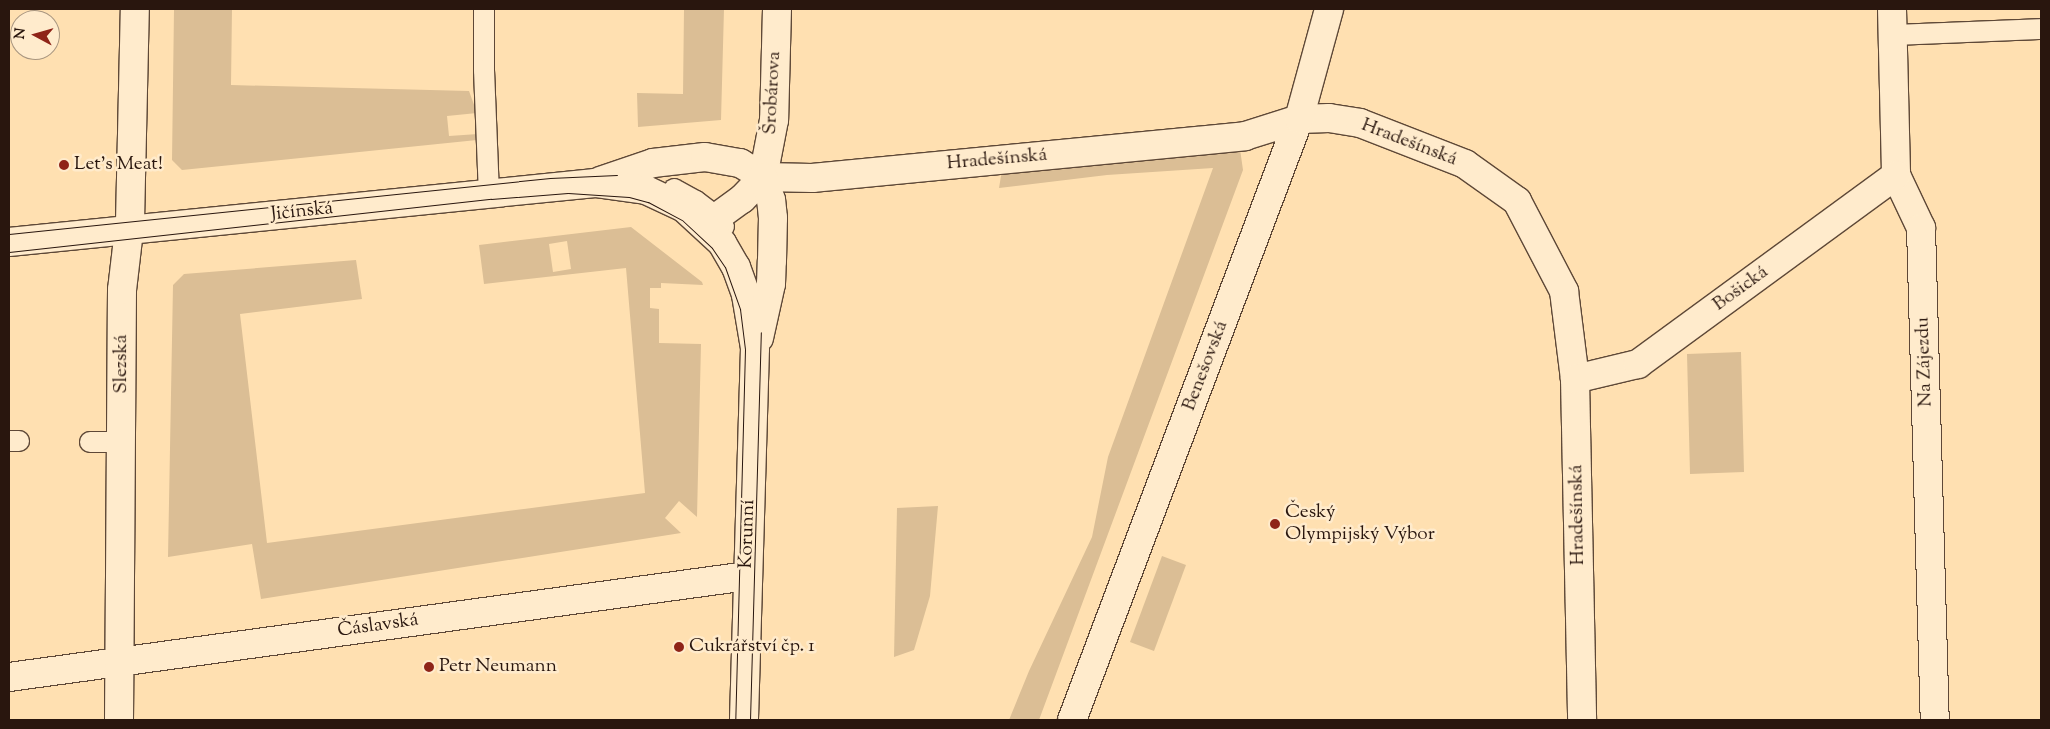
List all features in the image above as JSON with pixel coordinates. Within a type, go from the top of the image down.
[{"type":"street","name":"Slezská","points":[[119,720],[122,290],[129,230],[135,9]]},
{"type":"street","name":"Šrobárova","points":[[763,177],[774,120],[777,9]]},
{"type":"street","name":"Benešovská","points":[[1072,720],[1299,119],[1329,9]]},
{"type":"street","name":"Na Zájezdu","points":[[1892,22],[1896,175],[1921,228],[1935,720]]},
{"type":"street","name":"Hradešínská","points":[[763,177],[812,178],[1245,136],[1299,119],[1330,118],[1360,123],[1465,164],[1517,202],[1564,291],[1575,379],[1582,720]]},
{"type":"street","name":"Jičínská","points":[[9,242],[489,193],[606,179],[653,164],[705,157],[740,163],[763,177]]},
{"type":"street","name":"Bošická","points":[[1575,379],[1638,364],[1896,175]]},
{"type":"street","points":[[710,220],[742,199],[763,177]]},
{"type":"street","name":"Korunní","points":[[744,720],[747,576],[758,340],[771,284],[772,261],[773,218],[771,200],[763,177]]},
{"type":"street","name":"Jičínská","points":[[606,179],[646,190],[710,220]]},
{"type":"street","name":"Korunní","points":[[710,220],[736,267],[758,340]]},
{"type":"street","name":"Čáslavská","points":[[9,678],[119,661],[747,576]]},
{"type":"lane","points":[[484,9],[484,80],[489,193]]},
{"type":"lane","points":[[1892,22],[2041,29]]},
{"type":"lane","points":[[90,442],[122,442]]},
{"type":"shaded area","points":[[174,9],[232,9],[231,85],[469,91],[477,113],[447,116],[449,136],[478,134],[477,140],[182,170],[172,160]]},
{"type":"shaded area","points":[[684,9],[724,9],[721,120],[638,127],[637,93],[683,94]]},
{"type":"shaded area","points":[[1240,149],[1243,170],[1039,720],[1009,720],[1029,671],[1092,537],[1108,457],[1213,168],[1107,175],[999,188],[1002,170]]},
{"type":"shaded area","points":[[631,227],[702,282],[703,285],[661,283],[661,288],[650,288],[650,308],[659,309],[659,343],[701,344],[697,517],[679,501],[665,518],[681,533],[261,599],[252,544],[168,557],[173,285],[184,274],[356,260],[362,299],[240,314],[267,543],[645,493],[626,268],[484,284],[479,245]],"holes":[[[567,241],[571,269],[553,272],[549,244]]]},
{"type":"shaded area","points":[[1741,352],[1744,472],[1690,474],[1687,354]]},
{"type":"shaded area","points":[[938,506],[930,596],[914,650],[894,657],[897,508]]},
{"type":"shaded area","points":[[1162,556],[1186,565],[1154,651],[1130,642]]},
{"type":"tram line","points":[[9,234],[550,178],[617,175]]},
{"type":"tram line","points":[[9,252],[491,199],[568,193],[629,197],[648,202],[682,220],[712,248],[725,267],[740,309],[745,349],[735,720]]},
{"type":"tram line","points":[[750,720],[761,332]]},
{"type":"place","name":"Let's Meat!","points":[[64,165]]},
{"type":"place","name":"Český Olympijský Výbor","points":[[1275,524]]},
{"type":"place","name":"Cukrářství čp. 1","points":[[679,647]]},
{"type":"place","name":"Petr Neumann","points":[[429,667]]}]
